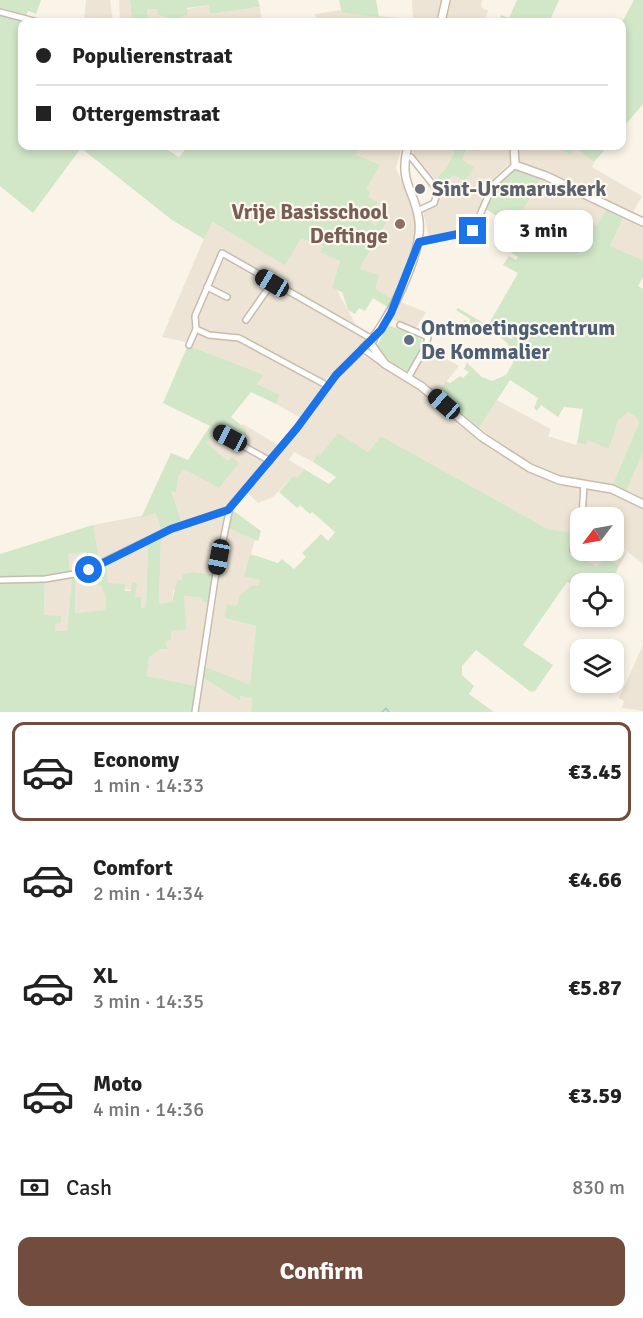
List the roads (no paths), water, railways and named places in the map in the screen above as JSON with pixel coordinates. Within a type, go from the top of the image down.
[{"type":"street","points":[[442,18],[446,0]]},
{"type":"street","points":[[0,12],[23,18]]},
{"type":"street","points":[[195,712],[228,510],[270,461],[328,386],[372,341],[391,313],[419,242],[417,211],[405,179],[407,150]]},
{"type":"street","points":[[514,150],[515,165]]},
{"type":"street","points":[[405,157],[411,157],[417,163],[438,191],[434,203],[417,211]]},
{"type":"street","points":[[515,165],[546,176],[643,222]]},
{"type":"street","points":[[419,242],[473,231],[493,185],[515,165]]},
{"type":"street","points":[[189,345],[195,329],[195,316],[222,253],[372,341],[385,364]]},
{"type":"street","points":[[246,320],[272,283]]},
{"type":"street","points":[[207,287],[227,297]]},
{"type":"street","points":[[400,325],[428,336],[426,346],[408,378]]},
{"type":"street","points":[[195,329],[209,335],[239,338],[328,386]]},
{"type":"street","points":[[363,349],[408,378],[482,437],[524,465],[559,480],[612,489],[643,504]]},
{"type":"street","points":[[217,431],[270,461]]},
{"type":"street","points":[[583,507],[584,484]]},
{"type":"street","points":[[0,580],[45,579],[80,573],[171,529],[228,510]]},
{"type":"waterway","points":[[382,712],[386,708],[389,712]]},
{"type":"place","name":"Sint-Ursmaruskerk","points":[[420,189]]},
{"type":"place","name":"Vrije Basisschool Deftinge","points":[[400,224]]},
{"type":"place","name":"Ontmoetingscentrum De Kommalier","points":[[409,340]]}]
